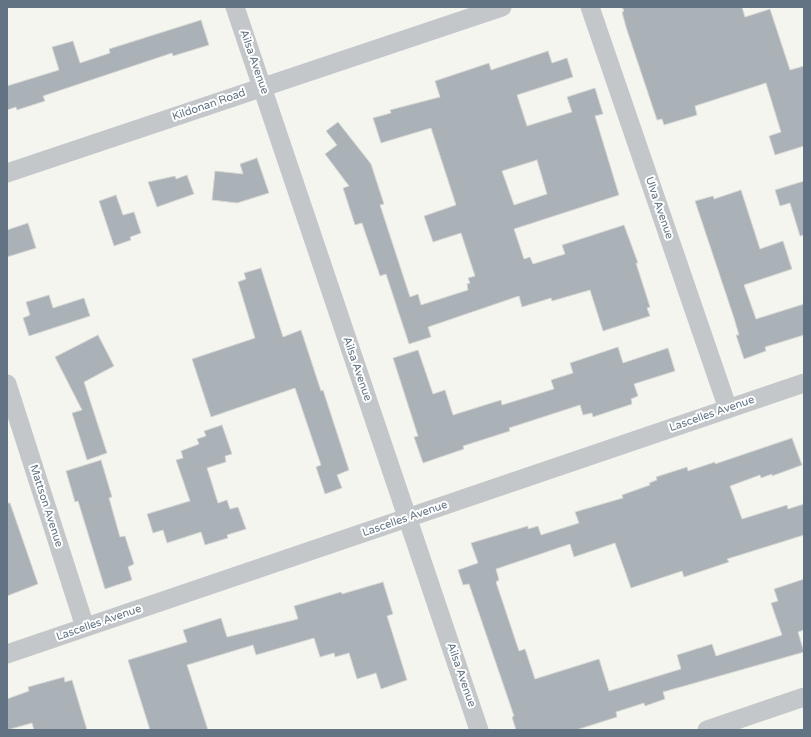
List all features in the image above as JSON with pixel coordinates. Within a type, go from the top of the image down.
[{"type":"street","name":"Ailsa Avenue","points":[[235,7],[479,730]]},
{"type":"street","name":"Kildonan Road","points":[[7,173],[502,7]]},
{"type":"street","name":"Ulva Avenue","points":[[590,7],[728,409]]},
{"type":"street","name":"Lascelles Avenue","points":[[7,654],[804,383]]},
{"type":"street","name":"Mattson Avenue","points":[[7,384],[85,627]]},
{"type":"street","points":[[707,730],[804,697]]},
{"type":"building","points":[[622,7],[742,7],[745,17],[770,9],[790,70],[804,66],[804,146],[775,155],[769,136],[781,132],[766,83],[695,106],[697,115],[664,125],[662,119],[657,120],[626,27]]},
{"type":"building","points":[[201,20],[209,45],[173,56],[172,53],[43,96],[45,101],[17,110],[16,107],[7,110],[7,86],[59,70],[52,47],[73,41],[80,63],[110,53],[109,49]]},
{"type":"building","points":[[548,51],[552,63],[567,58],[573,77],[517,95],[527,126],[572,112],[567,97],[595,88],[603,114],[595,116],[619,195],[514,229],[524,259],[530,257],[533,264],[565,254],[562,245],[624,225],[638,263],[636,263],[650,307],[647,308],[650,316],[603,331],[590,290],[552,301],[551,298],[522,307],[519,296],[428,327],[431,337],[409,344],[386,274],[380,276],[362,223],[355,225],[343,188],[349,186],[325,154],[337,145],[326,131],[338,122],[371,164],[384,204],[380,205],[410,297],[418,294],[421,305],[468,290],[467,284],[470,283],[468,278],[475,276],[461,233],[433,242],[424,216],[456,205],[431,128],[381,143],[373,118],[391,113],[390,110],[440,97],[435,81],[489,63],[491,70]],"holes":[[[537,160],[547,194],[514,205],[502,171]]]},
{"type":"building","points":[[257,158],[269,193],[237,203],[212,200],[215,171],[243,174],[240,164]]},
{"type":"building","points":[[187,175],[194,194],[157,207],[148,182],[175,176],[176,179]]},
{"type":"building","points":[[804,181],[804,235],[800,236],[790,203],[780,206],[775,190]]},
{"type":"building","points":[[741,190],[760,249],[783,241],[792,269],[744,285],[756,319],[804,304],[804,335],[765,347],[766,351],[744,359],[736,335],[739,335],[734,318],[695,201],[713,196],[714,199]]},
{"type":"building","points":[[116,195],[123,215],[134,212],[141,233],[130,237],[131,240],[114,246],[99,201]]},
{"type":"building","points":[[28,223],[36,248],[7,257],[7,230]]},
{"type":"building","points":[[261,268],[283,337],[301,330],[321,391],[323,390],[349,470],[337,475],[342,488],[325,494],[316,467],[321,465],[295,388],[211,417],[192,359],[255,338],[238,282],[246,279],[244,273]]},
{"type":"building","points":[[49,295],[53,308],[84,298],[90,316],[29,336],[23,318],[30,315],[26,302]]},
{"type":"building","points":[[98,335],[114,366],[84,382],[107,453],[87,460],[72,413],[82,410],[55,357]]},
{"type":"building","points":[[618,347],[623,363],[668,348],[675,371],[634,384],[638,396],[631,399],[632,404],[593,417],[592,413],[583,415],[580,405],[509,428],[510,431],[463,446],[464,449],[423,463],[414,437],[418,436],[393,358],[418,350],[433,394],[445,390],[453,415],[501,400],[502,405],[554,389],[551,380],[573,373],[570,363]]},
{"type":"building","points":[[222,425],[232,454],[225,456],[226,462],[207,468],[218,503],[227,500],[230,509],[238,507],[246,529],[227,535],[228,538],[205,545],[201,532],[167,543],[163,530],[153,533],[147,514],[190,501],[176,460],[183,458],[181,451],[199,444],[197,439],[206,436],[204,431]]},
{"type":"building","points":[[792,438],[802,465],[772,476],[772,474],[761,478],[760,475],[730,486],[742,519],[787,505],[788,509],[804,504],[804,535],[727,559],[729,562],[684,577],[682,571],[631,588],[615,543],[574,557],[570,544],[496,569],[499,580],[496,582],[519,651],[525,649],[535,679],[599,659],[609,691],[681,669],[677,655],[712,644],[716,656],[782,635],[771,603],[778,601],[774,589],[804,579],[804,630],[798,632],[804,652],[663,692],[665,699],[645,706],[644,703],[616,712],[617,717],[576,730],[516,730],[512,717],[514,716],[469,584],[463,585],[458,570],[478,563],[471,543],[528,526],[528,529],[538,526],[541,535],[579,523],[575,512],[623,498],[622,495],[650,485],[649,483],[657,480],[656,477],[687,467],[688,471],[715,462],[715,464]]},
{"type":"building","points":[[101,460],[112,497],[109,498],[120,537],[125,536],[134,564],[128,567],[132,580],[105,589],[78,501],[75,502],[66,471]]},
{"type":"building","points":[[7,503],[10,503],[38,584],[7,596]]},
{"type":"building","points":[[383,582],[393,614],[387,616],[407,680],[381,689],[376,673],[357,679],[349,653],[335,657],[334,653],[320,657],[314,638],[256,655],[253,645],[187,665],[208,730],[150,730],[128,660],[187,642],[183,630],[221,618],[227,637],[298,619],[294,606],[341,592],[342,594]]},
{"type":"building","points":[[64,677],[65,682],[72,680],[87,730],[34,730],[32,723],[7,730],[7,699],[29,691],[28,687]]}]
